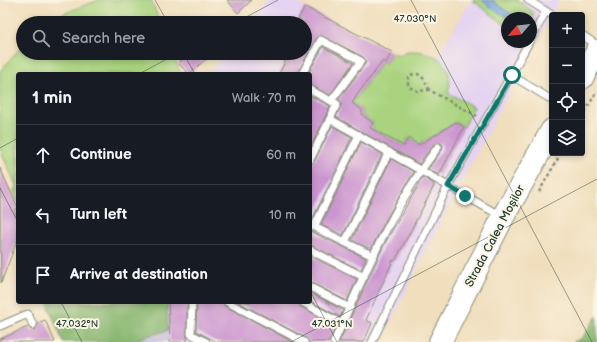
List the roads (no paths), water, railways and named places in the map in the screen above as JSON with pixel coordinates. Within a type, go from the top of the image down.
[{"type":"main road","points":[[585,73],[597,51]]},
{"type":"main road","name":"Strada Calea Moșilor","points":[[440,342],[503,217],[549,135]]},
{"type":"lane","points":[[528,0],[549,13],[537,30]]},
{"type":"lane","points":[[585,37],[597,45]]},
{"type":"lane","points":[[312,56],[321,40],[361,61],[331,101]]},
{"type":"lane","points":[[372,342],[448,186],[526,48]]},
{"type":"lane","points":[[303,72],[310,60]]},
{"type":"lane","points":[[512,75],[549,98]]},
{"type":"lane","points":[[312,91],[337,104],[312,156]]},
{"type":"lane","points":[[330,119],[503,217]]},
{"type":"lane","points":[[359,135],[312,226],[373,256]]},
{"type":"lane","points":[[334,342],[373,256],[420,170],[438,147]]},
{"type":"lane","points":[[345,242],[389,152]]},
{"type":"lane","points":[[312,251],[364,276]]},
{"type":"lane","points":[[312,288],[350,308]]},
{"type":"lane","points":[[191,342],[192,304]]},
{"type":"lane","points":[[231,304],[304,342]]},
{"type":"lane","points":[[306,304],[342,324]]},
{"type":"lane","points":[[0,326],[28,314],[33,325]]},
{"type":"lane","points":[[191,334],[206,342]]},
{"type":"water","points":[[482,0],[492,0],[508,12],[501,12],[501,13]]}]
